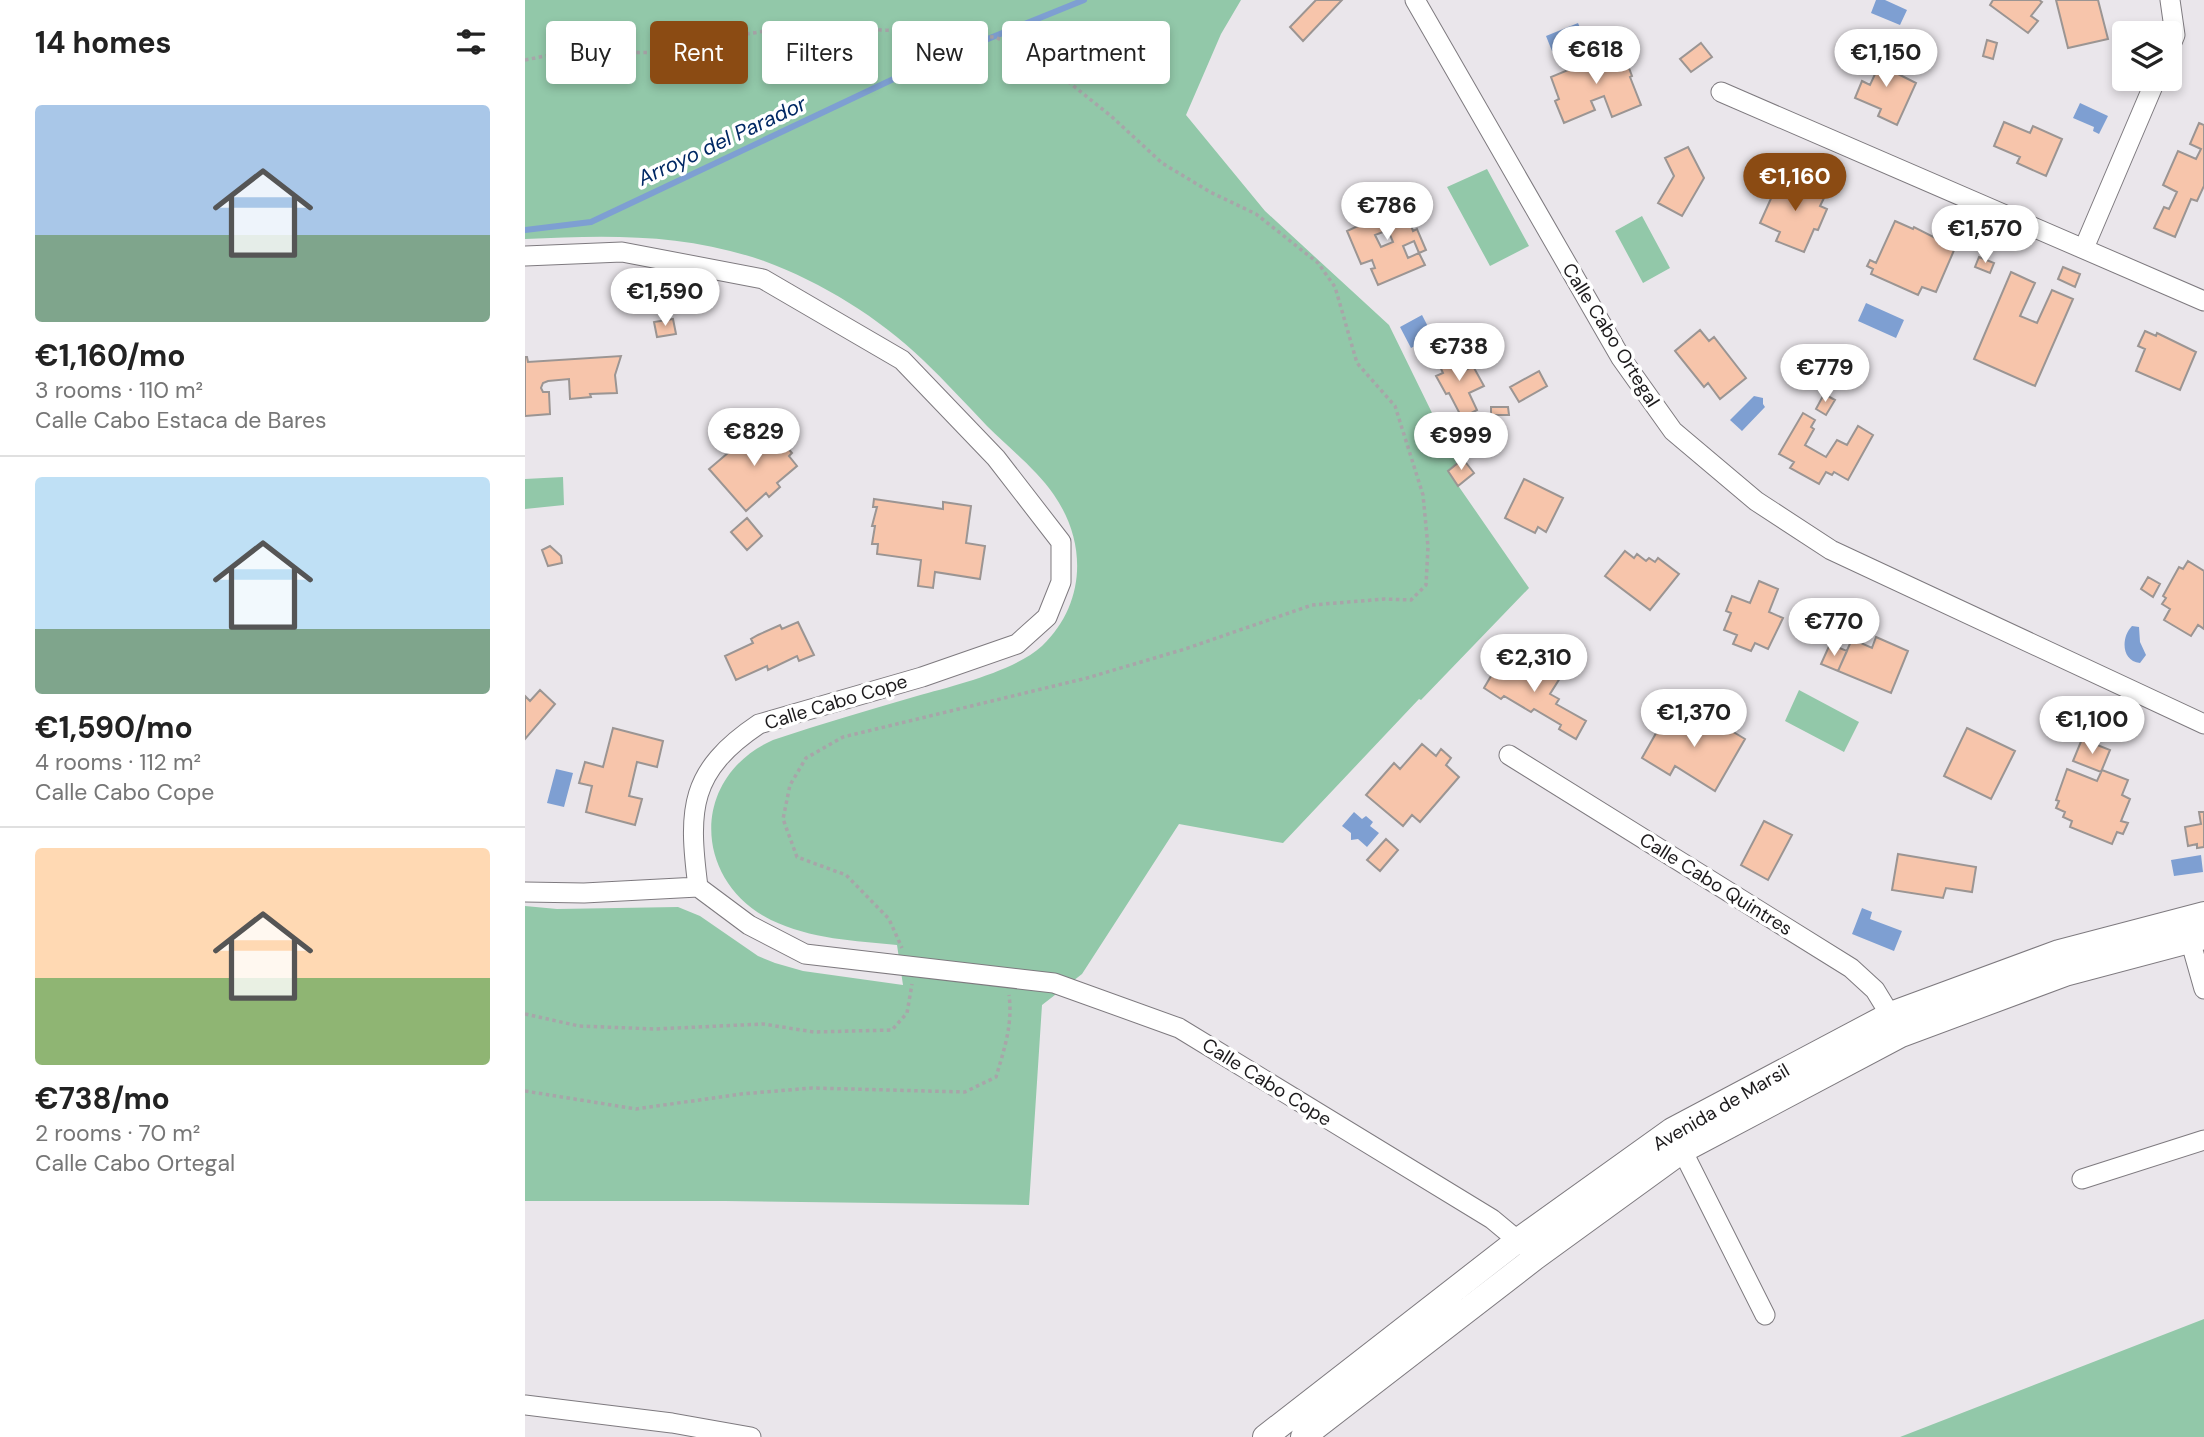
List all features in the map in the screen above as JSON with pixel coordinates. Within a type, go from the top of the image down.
[{"type":"street","name":"Calle Cabo Ortegal","points":[[1415,0],[1621,358],[1673,431],[1756,501],[1831,550],[2204,724]]},
{"type":"street","points":[[2170,0],[2173,21]]},
{"type":"street","points":[[2084,248],[2151,91]]},
{"type":"street","points":[[1721,92],[2204,301]]},
{"type":"street","name":"Calle Cabo Cope","points":[[525,256],[622,252],[763,279],[902,360],[996,458],[1061,542],[1061,582],[1047,617],[1017,644],[922,677],[759,724],[738,738],[717,758],[697,792],[692,840],[698,887],[748,925],[805,954],[1054,983],[1179,1028],[1492,1219],[1536,1256]]},
{"type":"street","name":"Calle Cabo Quintres","points":[[1509,755],[1851,968],[1875,990],[1896,1025]]},
{"type":"street","points":[[525,892],[584,893],[698,887]]},
{"type":"street","points":[[2196,927],[2204,989]]},
{"type":"street","name":"Avenida de Marsil","points":[[1265,1437],[1517,1241],[1677,1141],[1896,1025],[2065,974],[2196,927]]},
{"type":"street","points":[[2082,1179],[2204,1140]]},
{"type":"street","points":[[1677,1141],[1765,1315]]},
{"type":"street","name":"Avenida de Marsil","points":[[1303,1437],[1536,1256],[1677,1141]]},
{"type":"street","points":[[525,1405],[672,1423],[751,1437]]},
{"type":"path","points":[[525,60],[555,54],[669,52],[709,40],[803,25],[995,37],[1037,56],[1111,116],[1162,163],[1210,192],[1257,214],[1318,263],[1335,288],[1357,363],[1395,406],[1423,495],[1428,547],[1426,585],[1411,600],[1385,599],[1312,606],[1185,649],[1087,678],[843,737],[806,758],[790,785],[783,819],[797,857],[846,875],[889,919],[913,967],[907,1013],[892,1030],[814,1031],[763,1024],[655,1029],[579,1026],[525,1014]]},
{"type":"path","points":[[525,1091],[636,1109],[741,1094],[812,1088],[965,1092],[996,1077],[1011,1011],[1006,978]]},
{"type":"green space","points":[[525,0],[1241,0],[1221,34],[1186,115],[1265,211],[1389,325],[1457,464],[1448,471],[1529,588],[1283,843],[1179,824],[1082,974],[1042,1005],[1029,1205],[525,1201],[525,906],[557,909],[678,907],[700,916],[758,956],[775,963],[803,971],[903,985],[897,945],[833,938],[801,931],[771,920],[745,902],[726,880],[715,855],[711,829],[715,803],[727,778],[746,757],[773,740],[983,677],[1030,655],[1056,630],[1067,612],[1077,573],[1073,534],[1065,514],[1047,485],[906,344],[849,303],[764,261],[705,245],[616,237],[525,239]]},
{"type":"green space","points":[[1487,169],[1529,246],[1490,266],[1447,187]]},
{"type":"green space","points":[[1642,216],[1670,268],[1643,283],[1615,231]]},
{"type":"green space","points":[[563,477],[564,505],[525,509],[525,479]]},
{"type":"green space","points":[[1799,690],[1859,722],[1844,752],[1785,721]]},
{"type":"green space","points":[[2204,1319],[2204,1437],[1900,1437]]},
{"type":"water","points":[[1876,0],[1885,0],[1907,10],[1900,25],[1871,13]]},
{"type":"water","points":[[1578,23],[1584,37],[1552,51],[1546,36]]},
{"type":"water","points":[[2080,103],[2108,116],[2099,134],[2093,131],[2094,127],[2073,118]]},
{"type":"water","points":[[1866,303],[1904,320],[1896,338],[1858,321]]},
{"type":"water","points":[[1422,315],[1437,344],[1428,348],[1424,341],[1411,348],[1400,327]]},
{"type":"water","points":[[1754,396],[1763,398],[1765,407],[1742,431],[1730,420]]},
{"type":"water","points":[[2132,626],[2139,627],[2140,642],[2146,655],[2140,663],[2129,658],[2126,653],[2126,636]]},
{"type":"water","points":[[556,769],[573,773],[564,807],[547,803]]},
{"type":"water","points":[[1354,812],[1362,819],[1366,816],[1373,822],[1370,826],[1379,833],[1367,847],[1358,839],[1351,840],[1351,833],[1342,826]]},
{"type":"water","points":[[2201,855],[2203,872],[2174,876],[2171,860]]},
{"type":"water","points":[[1862,908],[1872,912],[1870,919],[1902,931],[1894,951],[1852,934]]},
{"type":"building","points":[[1316,0],[1342,0],[1303,41],[1290,27]]},
{"type":"building","points":[[1993,0],[2039,0],[2042,2],[2031,16],[2038,21],[2028,33],[1990,5]]},
{"type":"building","points":[[2056,0],[2098,0],[2108,39],[2068,48]]},
{"type":"building","points":[[1987,40],[1997,43],[1993,59],[1983,56]]},
{"type":"building","points":[[1608,43],[1614,59],[1624,55],[1641,105],[1612,117],[1604,96],[1591,101],[1595,110],[1564,123],[1555,101],[1559,99],[1551,77],[1590,61],[1586,52]]},
{"type":"building","points":[[1701,43],[1712,57],[1691,72],[1680,59]]},
{"type":"building","points":[[1876,51],[1890,58],[1888,62],[1897,66],[1894,72],[1916,83],[1897,125],[1878,116],[1881,109],[1855,98],[1862,81],[1870,85],[1876,72],[1868,69]]},
{"type":"building","points":[[2004,122],[2030,133],[2033,126],[2062,139],[2046,176],[2017,163],[2020,157],[1994,146]]},
{"type":"building","points":[[2199,123],[2204,125],[2204,186],[2197,201],[2191,199],[2175,237],[2154,228],[2164,207],[2169,209],[2177,192],[2163,185],[2178,151],[2196,159],[2201,149],[2190,144]]},
{"type":"building","points":[[1688,147],[1704,178],[1682,216],[1658,203],[1674,176],[1665,158]]},
{"type":"building","points":[[1781,175],[1826,194],[1820,206],[1827,209],[1804,252],[1776,241],[1780,232],[1760,223],[1773,194],[1777,195]]},
{"type":"building","points":[[1394,199],[1397,210],[1404,207],[1413,231],[1417,229],[1426,250],[1419,253],[1425,265],[1378,285],[1371,269],[1375,268],[1372,260],[1361,264],[1347,231],[1358,226],[1353,216]],"holes":[[[1388,230],[1393,242],[1381,247],[1375,235]],[[1414,241],[1419,253],[1408,258],[1403,246]]]},
{"type":"building","points":[[1895,221],[1913,229],[1914,227],[1955,248],[1936,292],[1922,287],[1918,295],[1871,274],[1873,269],[1867,266],[1870,260],[1876,263]]},
{"type":"building","points":[[1979,257],[1994,263],[1990,273],[1975,267]]},
{"type":"building","points":[[2063,267],[2080,274],[2075,287],[2058,279]]},
{"type":"building","points":[[2011,272],[2035,283],[2020,316],[2037,323],[2052,290],[2073,299],[2035,386],[1974,359]]},
{"type":"building","points":[[673,319],[676,334],[657,337],[654,322]]},
{"type":"building","points":[[1700,330],[1709,341],[1714,337],[1746,378],[1720,399],[1708,383],[1704,387],[1675,351]]},
{"type":"building","points":[[2145,331],[2156,336],[2157,333],[2196,352],[2180,390],[2136,371],[2145,349],[2138,346]]},
{"type":"building","points":[[1450,350],[1457,365],[1462,363],[1466,370],[1473,366],[1484,386],[1469,393],[1477,410],[1462,418],[1449,393],[1446,394],[1436,376],[1443,373],[1436,358]]},
{"type":"building","points":[[621,356],[615,375],[617,393],[590,394],[591,397],[570,399],[569,379],[548,381],[543,383],[541,388],[543,392],[549,392],[550,414],[525,416],[525,357],[528,362]]},
{"type":"building","points":[[1539,371],[1547,386],[1519,402],[1510,387]]},
{"type":"building","points":[[1824,394],[1835,400],[1826,415],[1816,409]]},
{"type":"building","points":[[1491,407],[1508,407],[1509,415],[1491,415]]},
{"type":"building","points":[[1803,413],[1815,420],[1811,427],[1814,429],[1805,445],[1826,457],[1837,440],[1847,445],[1858,426],[1873,435],[1848,480],[1834,472],[1832,475],[1826,472],[1819,484],[1790,468],[1794,462],[1779,454]]},
{"type":"building","points":[[770,428],[792,453],[789,456],[797,466],[777,483],[780,487],[769,497],[766,493],[746,511],[709,469],[729,452],[726,448],[738,438],[741,442],[751,433],[757,440]]},
{"type":"building","points":[[1463,459],[1474,473],[1458,486],[1448,471]]},
{"type":"building","points":[[1524,479],[1563,498],[1546,532],[1538,527],[1535,533],[1505,518]]},
{"type":"building","points":[[874,499],[943,509],[943,502],[971,506],[966,543],[985,546],[980,579],[935,572],[933,588],[918,586],[921,560],[877,554],[878,544],[872,544],[875,526],[872,526],[877,507],[873,507]]},
{"type":"building","points":[[747,518],[762,536],[747,550],[731,532]]},
{"type":"building","points":[[550,546],[561,556],[562,563],[548,566],[542,550]]},
{"type":"building","points":[[1625,551],[1634,558],[1637,554],[1646,561],[1649,558],[1655,562],[1658,558],[1679,574],[1650,610],[1605,576]]},
{"type":"building","points":[[2188,561],[2204,571],[2204,629],[2198,625],[2191,636],[2164,620],[2170,609],[2162,604],[2166,598],[2163,596],[2179,567],[2183,569]]},
{"type":"building","points":[[2148,577],[2160,584],[2153,597],[2141,589]]},
{"type":"building","points":[[1759,581],[1778,589],[1769,612],[1783,618],[1768,649],[1755,643],[1751,651],[1733,644],[1737,635],[1724,630],[1731,613],[1726,611],[1732,596],[1750,603]]},
{"type":"building","points":[[798,622],[814,655],[799,661],[797,656],[768,670],[767,666],[736,680],[725,656],[753,643],[751,639],[758,635],[780,625],[782,629]]},
{"type":"building","points":[[1876,637],[1908,651],[1891,693],[1838,671],[1852,639],[1872,648]]},
{"type":"building","points":[[1830,644],[1847,651],[1838,671],[1821,664]]},
{"type":"building","points":[[1511,657],[1539,674],[1543,668],[1560,678],[1550,694],[1559,699],[1556,704],[1586,721],[1576,739],[1559,729],[1561,725],[1534,709],[1531,712],[1484,688],[1494,671],[1500,675]]},
{"type":"building","points":[[540,690],[555,704],[525,739],[525,696],[530,701]]},
{"type":"building","points":[[1668,712],[1689,725],[1692,720],[1705,728],[1710,718],[1745,739],[1715,791],[1675,766],[1670,775],[1642,758]]},
{"type":"building","points":[[613,728],[663,741],[657,767],[637,762],[629,796],[642,799],[635,825],[586,812],[592,786],[579,783],[585,762],[603,767]]},
{"type":"building","points":[[1967,728],[2015,751],[1991,799],[1944,776]]},
{"type":"building","points":[[2082,739],[2110,750],[2101,772],[2073,761]]},
{"type":"building","points":[[1422,744],[1436,756],[1441,749],[1451,758],[1446,765],[1459,777],[1420,822],[1412,815],[1403,826],[1366,795],[1394,763],[1400,769]]},
{"type":"building","points":[[2067,769],[2097,781],[2102,770],[2128,780],[2122,795],[2130,799],[2121,821],[2128,823],[2123,834],[2117,832],[2112,844],[2070,827],[2072,821],[2063,817],[2065,812],[2056,808],[2059,801],[2056,800]]},
{"type":"building","points":[[2199,812],[2204,812],[2204,847],[2197,848],[2197,844],[2188,846],[2185,827],[2201,824]]},
{"type":"building","points":[[1764,821],[1792,835],[1768,880],[1741,865]]},
{"type":"building","points":[[1386,839],[1398,850],[1380,871],[1367,860]]},
{"type":"building","points":[[1898,854],[1976,867],[1972,892],[1946,888],[1943,898],[1892,890]]},
{"type":"waterway","name":"Arroyo del Parador","points":[[525,230],[591,222],[921,66],[1084,0]]}]
